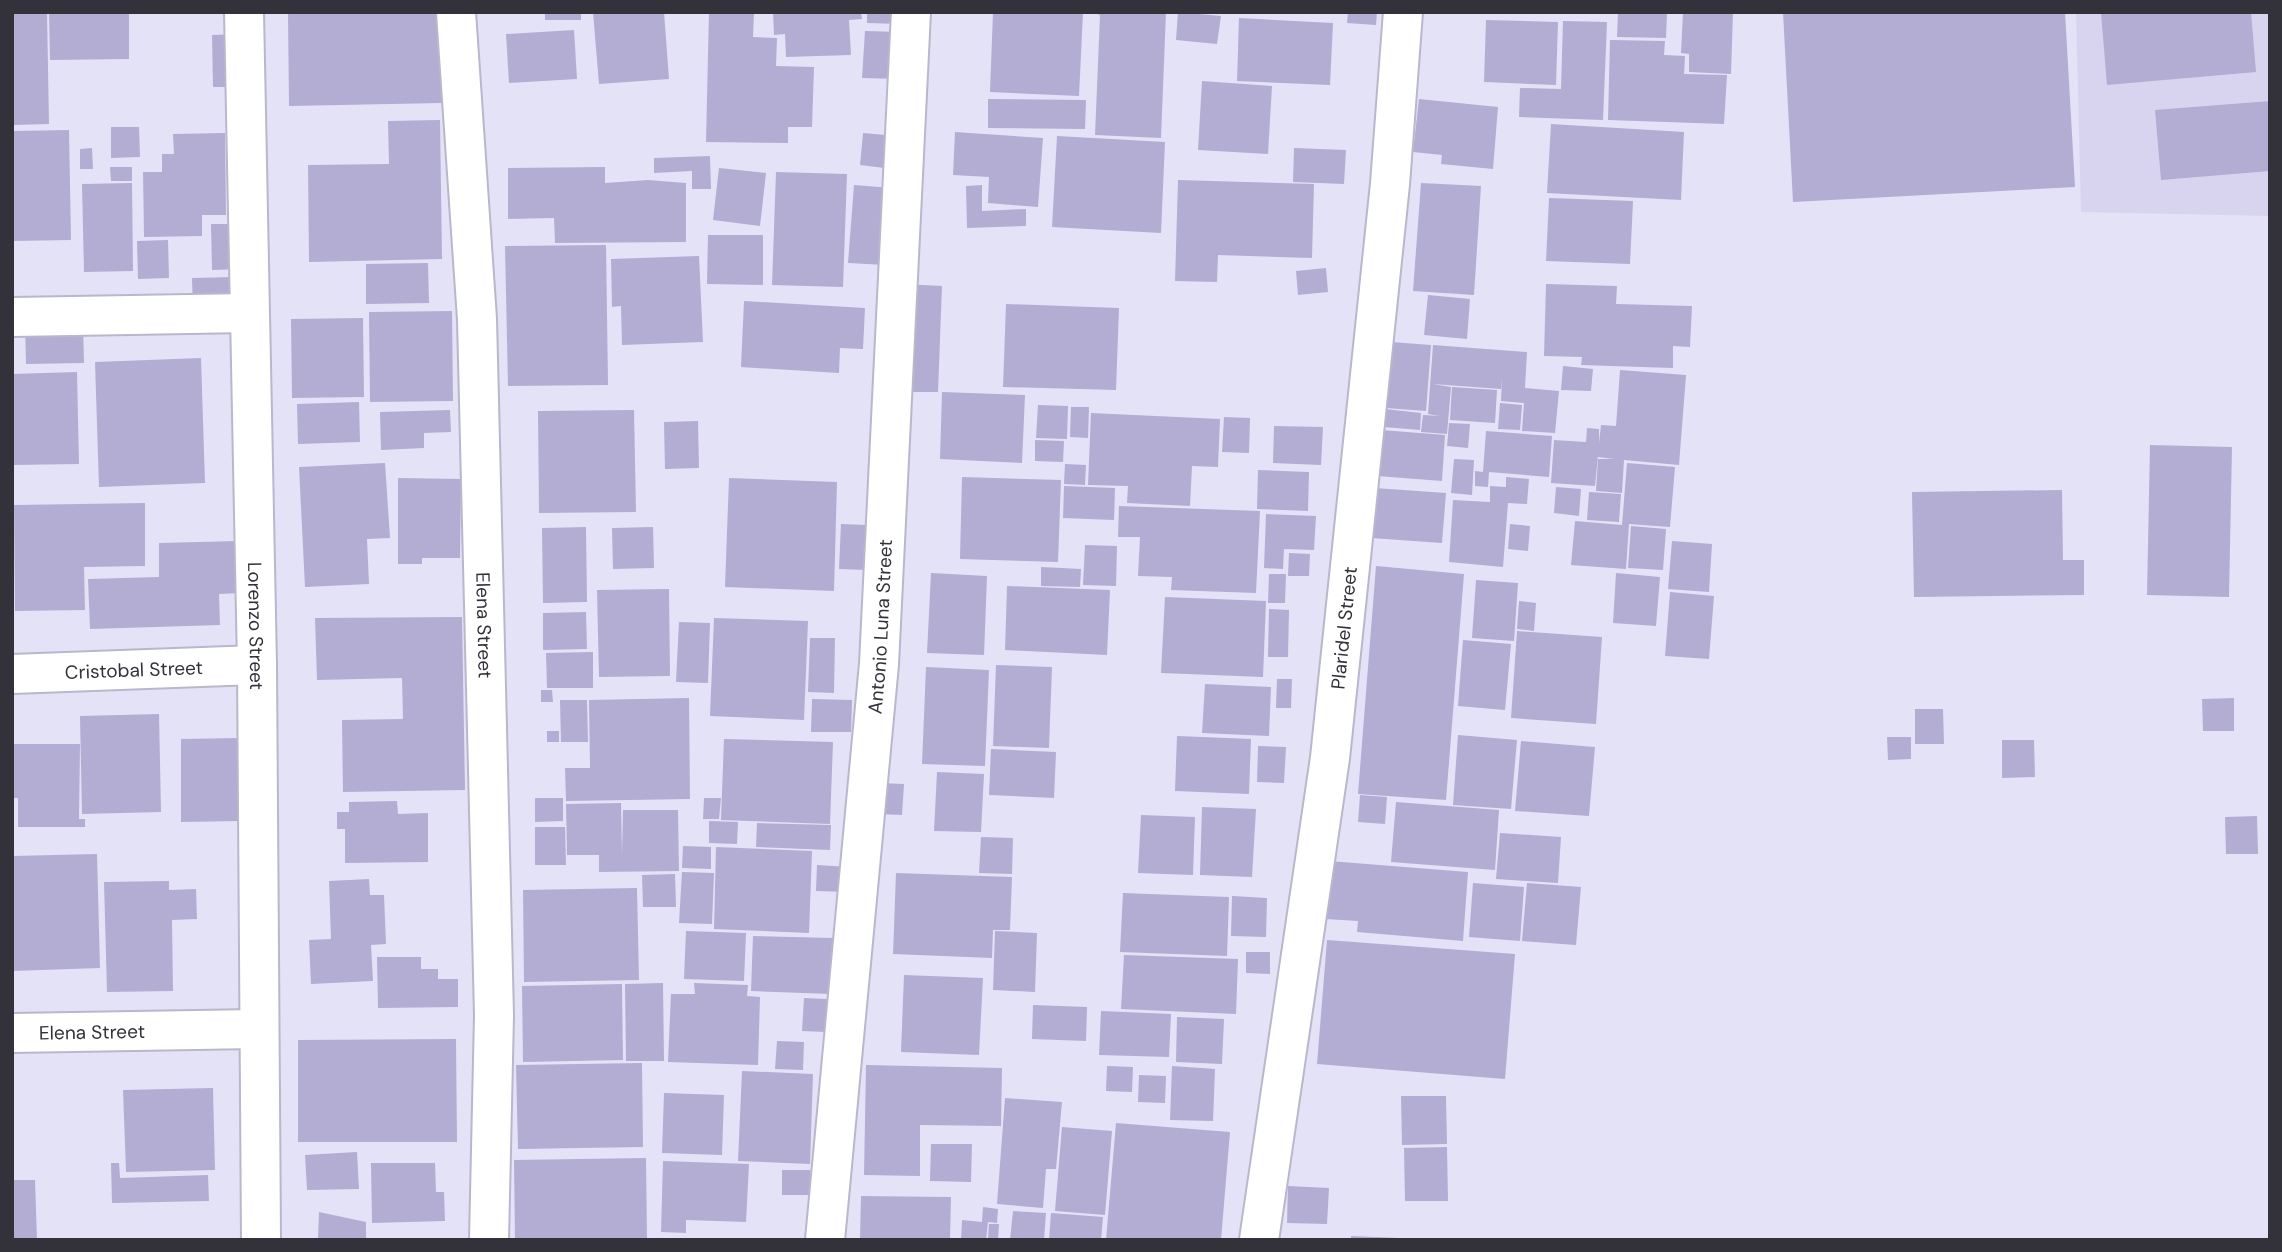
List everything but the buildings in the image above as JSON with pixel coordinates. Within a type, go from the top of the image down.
[{"type":"street","name":"Lorenzo Street","points":[[244,12],[257,665],[261,1240]]},
{"type":"street","name":"Elena Street","points":[[456,12],[477,319],[494,1015],[489,1240]]},
{"type":"street","name":"Antonio Luna Street","points":[[825,1240],[879,664],[911,12]]},
{"type":"street","name":"Plaridel Street","points":[[1259,1240],[1330,758],[1390,184],[1404,12]]},
{"type":"street","points":[[12,317],[249,313]]},
{"type":"street","name":"Cristobal Street","points":[[12,674],[257,665]]},
{"type":"street","name":"Elena Street","points":[[12,1033],[258,1029]]},
{"type":"shaded area","points":[[2076,12],[2270,12],[2270,216],[2081,212]]}]
